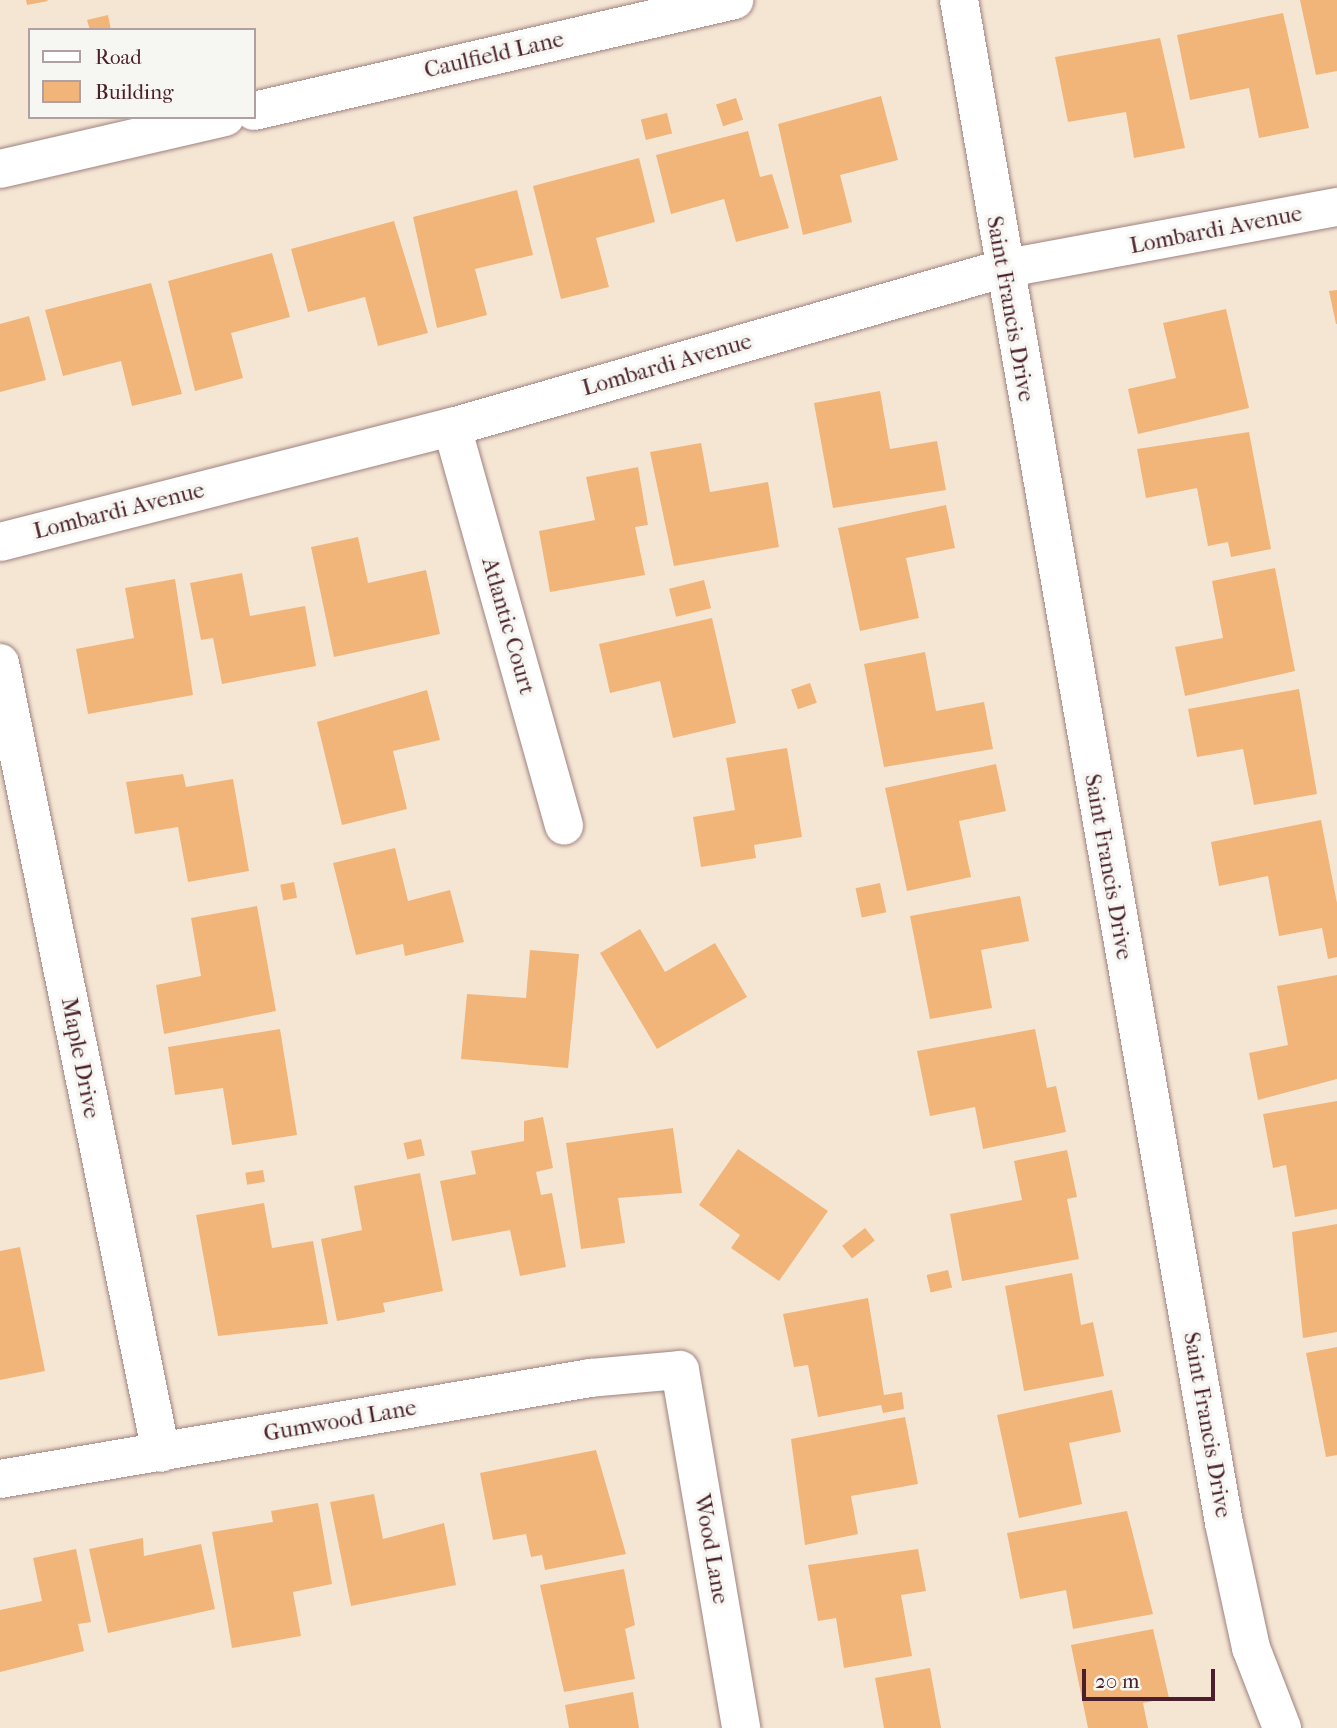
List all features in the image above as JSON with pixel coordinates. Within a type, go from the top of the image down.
[{"type":"street","name":"Caulfield Lane","points":[[256,111],[733,0]]},
{"type":"street","name":"Saint Francis Drive","points":[[959,0],[1002,269],[1224,1523],[1251,1648],[1282,1728]]},
{"type":"street","points":[[0,169],[216,119]]},
{"type":"street","name":"Lombardi Avenue","points":[[0,542],[452,427],[1002,269],[1337,207]]},
{"type":"street","name":"Atlantic Court","points":[[452,427],[564,826]]},
{"type":"street","name":"Maple Drive","points":[[0,663],[161,1453]]},
{"type":"street","name":"Gumwood Lane","points":[[0,1479],[590,1378],[680,1370]]},
{"type":"street","name":"Wood Lane","points":[[680,1370],[741,1728]]},
{"type":"building","points":[[26,0],[47,0],[48,1],[27,5]]},
{"type":"building","points":[[1300,0],[1337,0],[1337,71],[1316,75]]},
{"type":"building","points":[[1283,13],[1309,128],[1259,138],[1249,88],[1190,100],[1177,35]]},
{"type":"building","points":[[108,15],[111,28],[89,28],[87,20]]},
{"type":"building","points":[[1160,38],[1185,148],[1134,158],[1126,112],[1068,122],[1055,57]]},
{"type":"building","points":[[881,96],[898,160],[840,175],[852,222],[803,235],[778,124]]},
{"type":"building","points":[[736,98],[743,120],[723,126],[716,104]]},
{"type":"building","points":[[667,113],[672,133],[646,140],[641,120]]},
{"type":"building","points":[[748,131],[760,177],[772,174],[789,228],[736,242],[724,199],[671,214],[656,155]]},
{"type":"building","points":[[639,158],[655,222],[596,238],[609,287],[561,299],[533,186]]},
{"type":"building","points":[[517,190],[533,255],[475,269],[487,315],[437,328],[413,217]]},
{"type":"building","points":[[394,221],[428,333],[378,346],[365,297],[308,312],[291,249]]},
{"type":"building","points":[[272,253],[290,317],[231,333],[243,378],[195,391],[168,281]]},
{"type":"building","points":[[151,283],[182,394],[132,406],[121,361],[63,376],[45,310]]},
{"type":"building","points":[[1337,290],[1337,324],[1336,324],[1329,291]]},
{"type":"building","points":[[1226,309],[1249,408],[1138,434],[1128,389],[1176,378],[1163,323]]},
{"type":"building","points":[[29,316],[46,380],[0,392],[0,324]]},
{"type":"building","points":[[880,391],[890,449],[937,441],[946,490],[833,508],[814,403]]},
{"type":"building","points":[[1249,432],[1271,549],[1231,557],[1228,542],[1208,546],[1197,488],[1146,498],[1137,449]]},
{"type":"building","points":[[701,443],[710,492],[768,482],[779,547],[674,566],[650,452]]},
{"type":"building","points":[[638,467],[648,525],[635,527],[645,575],[550,592],[539,531],[595,520],[586,477]]},
{"type":"building","points":[[946,505],[955,548],[906,558],[919,618],[860,631],[838,528]]},
{"type":"building","points":[[358,537],[368,583],[426,570],[440,634],[334,657],[311,547]]},
{"type":"building","points":[[1275,568],[1295,671],[1185,696],[1175,647],[1223,638],[1212,581]]},
{"type":"building","points":[[242,573],[250,616],[305,606],[316,666],[222,684],[213,638],[201,640],[190,583]]},
{"type":"building","points":[[175,579],[193,695],[88,714],[76,649],[134,638],[125,588]]},
{"type":"building","points":[[704,580],[711,608],[676,617],[669,589]]},
{"type":"building","points":[[712,618],[736,723],[673,738],[660,681],[610,693],[599,644]]},
{"type":"building","points":[[925,652],[936,711],[984,702],[993,749],[884,767],[864,664]]},
{"type":"building","points":[[810,683],[817,703],[798,709],[791,690]]},
{"type":"building","points":[[1299,689],[1317,794],[1254,805],[1243,749],[1197,757],[1188,709]]},
{"type":"building","points":[[427,690],[440,740],[393,751],[407,809],[342,825],[317,722]]},
{"type":"building","points":[[787,748],[802,837],[754,845],[756,858],[701,867],[693,817],[735,810],[726,758]]},
{"type":"building","points":[[996,764],[1006,811],[959,821],[971,877],[907,891],[885,788]]},
{"type":"building","points":[[183,774],[186,787],[233,779],[249,871],[188,882],[178,827],[135,834],[126,782]]},
{"type":"building","points":[[1321,820],[1337,903],[1337,957],[1328,959],[1322,928],[1279,936],[1268,876],[1219,886],[1211,842]]},
{"type":"building","points":[[395,848],[408,901],[450,890],[464,942],[405,956],[403,944],[356,955],[333,863]]},
{"type":"building","points":[[294,882],[297,898],[283,900],[280,885]]},
{"type":"building","points":[[880,883],[886,912],[862,918],[856,888]]},
{"type":"building","points":[[1020,896],[1029,941],[981,950],[992,1008],[930,1019],[910,916]]},
{"type":"building","points":[[257,906],[276,1011],[164,1034],[156,985],[201,976],[191,918]]},
{"type":"building","points":[[640,929],[665,972],[715,943],[747,997],[657,1049],[600,953]]},
{"type":"building","points":[[530,950],[579,954],[568,1068],[461,1059],[467,994],[526,998]]},
{"type":"building","points":[[1337,975],[1337,1079],[1258,1100],[1249,1053],[1288,1045],[1277,986]]},
{"type":"building","points":[[280,1029],[297,1135],[232,1145],[223,1088],[175,1095],[168,1047]]},
{"type":"building","points":[[1035,1029],[1047,1088],[1056,1086],[1066,1132],[983,1149],[975,1107],[930,1116],[917,1051]]},
{"type":"building","points":[[1337,1101],[1337,1209],[1295,1217],[1286,1165],[1273,1168],[1263,1114]]},
{"type":"building","points":[[543,1117],[553,1168],[536,1172],[541,1195],[552,1193],[566,1267],[520,1276],[510,1230],[452,1241],[440,1181],[476,1174],[471,1151],[524,1141],[524,1121]]},
{"type":"building","points":[[673,1128],[682,1193],[618,1198],[625,1243],[581,1249],[566,1143]]},
{"type":"building","points":[[421,1139],[425,1156],[407,1160],[403,1143]]},
{"type":"building","points":[[738,1149],[828,1211],[779,1281],[731,1248],[740,1235],[699,1205]]},
{"type":"building","points":[[1067,1150],[1077,1197],[1067,1199],[1079,1259],[962,1281],[950,1214],[1022,1200],[1014,1161]]},
{"type":"building","points":[[263,1170],[265,1182],[247,1185],[245,1173]]},
{"type":"building","points":[[420,1173],[443,1291],[383,1303],[385,1312],[337,1321],[321,1239],[362,1230],[354,1186]]},
{"type":"building","points":[[264,1203],[272,1248],[313,1241],[328,1324],[218,1336],[196,1215]]},
{"type":"building","points":[[1337,1224],[1337,1332],[1303,1338],[1292,1232]]},
{"type":"building","points":[[865,1228],[875,1241],[852,1258],[842,1246]]},
{"type":"building","points":[[20,1247],[45,1371],[0,1380],[0,1251]]},
{"type":"building","points":[[948,1270],[952,1288],[931,1292],[927,1275]]},
{"type":"building","points":[[1072,1273],[1081,1325],[1093,1322],[1104,1376],[1024,1391],[1005,1286]]},
{"type":"building","points":[[868,1298],[884,1395],[902,1392],[904,1409],[883,1413],[881,1405],[818,1417],[808,1365],[794,1367],[783,1314]]},
{"type":"building","points":[[1337,1347],[1337,1455],[1326,1457],[1306,1353]]},
{"type":"building","points":[[1112,1390],[1121,1432],[1069,1443],[1082,1504],[1019,1518],[997,1415]]},
{"type":"building","points":[[905,1417],[918,1484],[851,1496],[858,1534],[805,1545],[791,1439]]},
{"type":"building","points":[[596,1450],[626,1554],[545,1570],[542,1555],[531,1557],[526,1534],[493,1540],[480,1473]]},
{"type":"building","points":[[374,1494],[383,1539],[444,1523],[456,1585],[351,1606],[330,1502]]},
{"type":"building","points":[[318,1503],[332,1584],[293,1592],[301,1636],[232,1648],[212,1532],[273,1522],[271,1511]]},
{"type":"building","points":[[1127,1511],[1153,1614],[1073,1629],[1066,1590],[1020,1599],[1007,1533]]},
{"type":"building","points":[[143,1538],[144,1556],[201,1544],[215,1609],[108,1633],[89,1549]]},
{"type":"building","points":[[76,1549],[91,1622],[78,1624],[84,1651],[0,1672],[0,1610],[42,1601],[33,1558]]},
{"type":"building","points":[[918,1549],[926,1591],[901,1595],[912,1656],[844,1668],[836,1618],[818,1621],[808,1565]]},
{"type":"building","points":[[624,1569],[635,1625],[625,1629],[635,1679],[564,1692],[540,1585]]},
{"type":"building","points":[[1153,1629],[1169,1698],[1143,1703],[1148,1728],[1088,1728],[1071,1645]]},
{"type":"building","points":[[930,1668],[941,1728],[884,1728],[875,1678]]},
{"type":"building","points":[[633,1692],[639,1728],[569,1728],[565,1705]]}]
